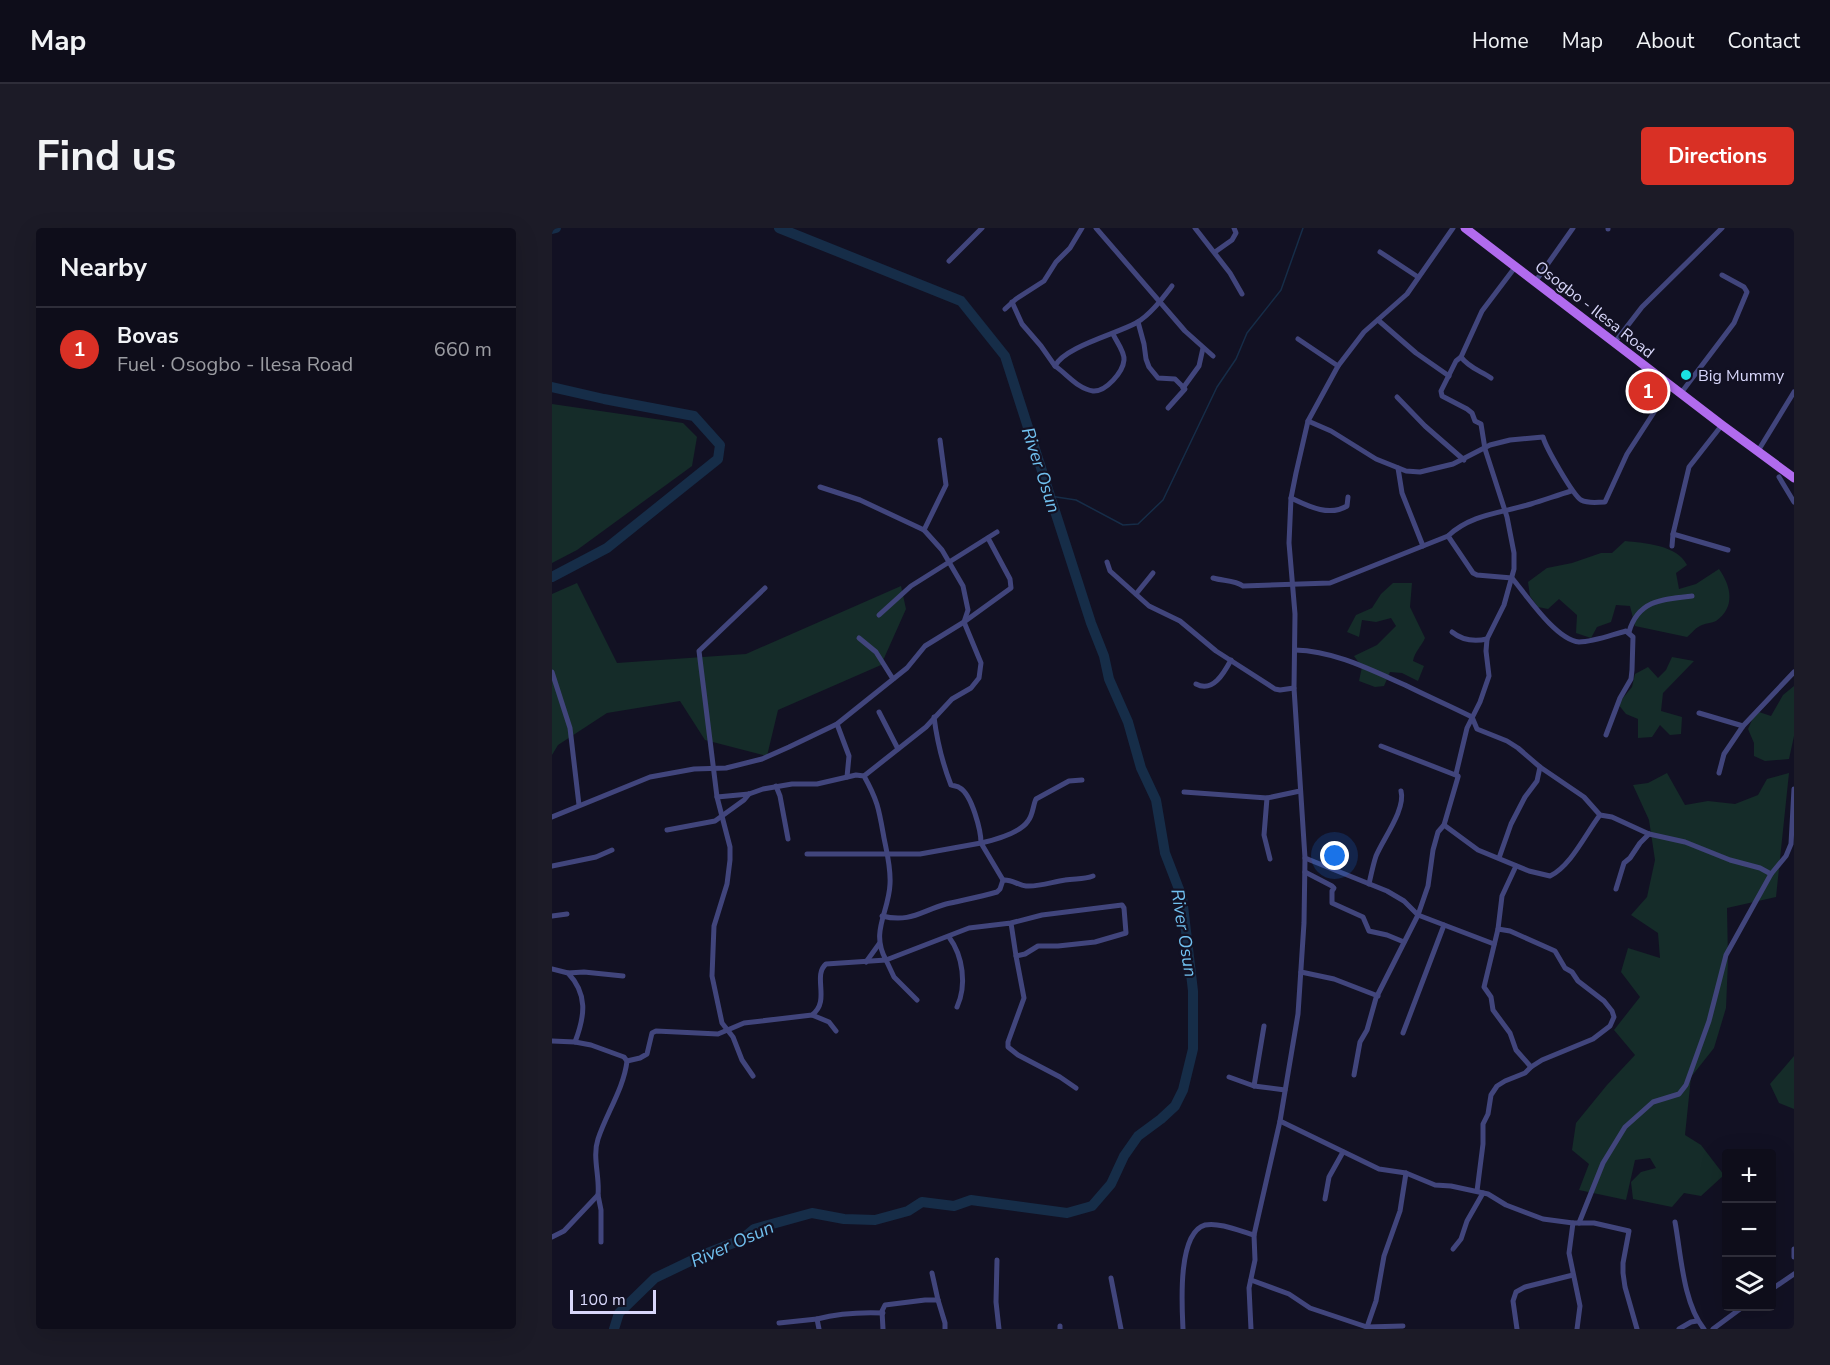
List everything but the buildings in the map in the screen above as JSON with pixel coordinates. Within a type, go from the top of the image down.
[{"type":"main road","name":"Osogbo - Ilesa Road","points":[[1465,228],[1794,478]]},
{"type":"street","points":[[949,261],[982,228]]},
{"type":"street","points":[[1005,309],[1044,281],[1056,262],[1070,248],[1082,228]]},
{"type":"street","points":[[1096,228],[1159,302],[1213,356]]},
{"type":"street","points":[[1195,228],[1215,252],[1242,294]]},
{"type":"street","points":[[1215,252],[1232,240],[1236,233],[1234,228]]},
{"type":"street","points":[[1251,1329],[1249,1288],[1255,1260],[1254,1235],[1280,1121],[1298,1014],[1301,972],[1305,858],[1294,688],[1295,614],[1289,543],[1291,498],[1308,421],[1338,366],[1352,346],[1407,294],[1453,228]]},
{"type":"street","points":[[1535,282],[1574,228]]},
{"type":"street","points":[[1615,342],[1642,307],[1722,228]]},
{"type":"street","points":[[1380,252],[1418,277]]},
{"type":"street","points":[[1354,1075],[1360,1042],[1367,1030],[1378,996],[1418,915],[1428,886],[1437,832],[1444,825],[1472,717],[1489,676],[1487,639],[1504,605],[1514,569],[1514,553],[1480,424],[1475,421],[1472,413],[1441,394],[1482,311],[1516,266]]},
{"type":"street","points":[[1681,393],[1734,323],[1747,292],[1744,287],[1722,275]]},
{"type":"street","points":[[1055,366],[1058,360],[1066,354],[1095,338],[1113,334],[1138,322],[1172,286]]},
{"type":"street","points":[[1012,303],[1022,324],[1055,366],[1077,384],[1093,391],[1104,388],[1119,373],[1124,362],[1123,353],[1113,334]]},
{"type":"street","points":[[1378,321],[1416,353],[1449,376]]},
{"type":"street","points":[[1138,322],[1149,368],[1158,378],[1175,379],[1183,388]]},
{"type":"street","points":[[1298,339],[1338,366]]},
{"type":"street","points":[[1168,408],[1185,390],[1183,388],[1199,366],[1203,348]]},
{"type":"street","points":[[1461,357],[1470,367],[1491,378]]},
{"type":"street","points":[[1308,421],[1331,431],[1376,459],[1398,468],[1420,472],[1464,460],[1490,445],[1510,440],[1543,437],[1571,490],[1584,501],[1605,502],[1627,454],[1671,386]]},
{"type":"street","points":[[1758,451],[1794,392]]},
{"type":"street","points":[[1397,397],[1425,426],[1464,460]]},
{"type":"street","points":[[1672,546],[1672,534],[1689,467],[1722,425]]},
{"type":"street","points":[[1484,439],[1490,445]]},
{"type":"street","points":[[924,530],[946,485],[940,440]]},
{"type":"street","points":[[1398,468],[1402,493],[1423,546]]},
{"type":"street","points":[[1779,477],[1794,502]]},
{"type":"street","points":[[717,797],[749,794],[776,786],[817,784],[847,777],[864,776],[926,727],[952,699],[971,688],[981,673],[981,663],[964,622],[968,610],[965,591],[950,563],[924,530],[860,500],[820,487]]},
{"type":"street","points":[[1213,578],[1225,582],[1237,582],[1243,586],[1330,583],[1448,536],[1458,526],[1468,521],[1571,490]]},
{"type":"street","points":[[1291,498],[1320,510],[1345,508],[1348,497]]},
{"type":"street","points":[[879,615],[911,586],[997,532]]},
{"type":"street","points":[[1672,534],[1728,550]]},
{"type":"street","points":[[1448,536],[1473,573],[1512,578],[1531,604],[1561,635],[1582,642],[1629,632]]},
{"type":"street","points":[[552,817],[650,777],[694,769],[726,768],[762,759],[837,724],[907,668],[926,646],[1011,588],[1010,579],[988,538]]},
{"type":"street","points":[[1107,562],[1110,571],[1149,606],[1180,621],[1231,660],[1275,689],[1294,688]]},
{"type":"street","points":[[1136,594],[1153,573]]},
{"type":"street","points":[[753,1076],[742,1060],[733,1037],[719,1015],[712,976],[714,926],[729,872],[729,847],[717,797],[699,651],[765,588]]},
{"type":"street","points":[[1629,632],[1636,614],[1644,607],[1654,602],[1692,596]]},
{"type":"street","points":[[1452,632],[1463,639],[1481,641],[1487,639]]},
{"type":"street","points":[[1606,735],[1630,679],[1633,637],[1629,632]]},
{"type":"street","points":[[859,638],[876,652],[893,679]]},
{"type":"street","points":[[1295,650],[1314,651],[1342,658],[1472,717],[1477,729],[1507,741],[1584,797],[1600,814],[1649,834],[1685,842],[1771,874]]},
{"type":"street","points":[[1196,684],[1204,687],[1215,684],[1231,660]]},
{"type":"street","points":[[552,672],[570,728],[579,805]]},
{"type":"street","points":[[1719,773],[1724,754],[1743,726],[1794,672]]},
{"type":"street","points":[[879,712],[898,749]]},
{"type":"street","points":[[1700,713],[1743,726]]},
{"type":"street","points":[[882,916],[896,920],[997,892],[1003,880],[981,843],[981,835],[971,805],[959,787],[951,785],[938,745],[934,717]]},
{"type":"street","points":[[837,724],[849,756],[847,777]]},
{"type":"street","points":[[1381,746],[1458,777]]},
{"type":"street","points":[[1499,858],[1511,824],[1525,797],[1537,781],[1540,767]]},
{"type":"street","points":[[864,776],[878,804],[888,852],[890,884],[882,916],[879,944],[866,962]]},
{"type":"street","points":[[807,854],[888,852],[920,854],[994,840],[1029,821],[1036,799],[1069,781],[1082,780]]},
{"type":"street","points":[[776,786],[788,839]]},
{"type":"street","points":[[1577,1329],[1580,1306],[1569,1254],[1576,1223],[1603,1163],[1625,1127],[1653,1102],[1679,1094],[1686,1084],[1709,1021],[1726,955],[1771,874],[1786,856],[1791,844],[1794,789]]},
{"type":"street","points":[[1184,792],[1267,798],[1300,791]]},
{"type":"street","points":[[1369,884],[1376,857],[1400,807],[1403,797],[1401,791]]},
{"type":"street","points":[[667,830],[715,820],[749,794]]},
{"type":"street","points":[[1267,798],[1263,835],[1270,859]]},
{"type":"street","points":[[1444,825],[1478,850],[1544,876],[1553,875],[1582,842],[1600,814]]},
{"type":"street","points":[[1616,889],[1624,863],[1649,834]]},
{"type":"street","points":[[552,866],[586,859],[612,850]]},
{"type":"street","points":[[1305,858],[1388,891],[1404,900],[1418,915],[1494,944]]},
{"type":"street","points":[[1516,866],[1502,896],[1498,928],[1484,987],[1491,997],[1493,1010],[1510,1033],[1516,1050],[1531,1066]]},
{"type":"street","points":[[1305,872],[1332,885],[1334,888],[1332,903],[1363,917],[1369,931],[1404,942]]},
{"type":"street","points":[[1003,880],[1008,879],[1022,885],[1033,886],[1063,880],[1083,880],[1093,876]]},
{"type":"street","points":[[812,1015],[819,1009],[821,1002],[822,967],[831,962],[886,960],[969,928],[1109,906],[1124,908],[1125,934],[1095,942],[1038,946],[1025,954],[1016,956]]},
{"type":"street","points":[[552,916],[567,915]]},
{"type":"street","points":[[1011,923],[1024,998],[1008,1047],[1076,1088]]},
{"type":"street","points":[[1402,1033],[1444,925]]},
{"type":"street","points":[[1453,1250],[1461,1239],[1480,1192],[1484,1144],[1483,1124],[1488,1114],[1491,1095],[1497,1086],[1525,1073],[1531,1066],[1593,1039],[1610,1026],[1614,1017],[1604,1001],[1565,968],[1555,951],[1498,928]]},
{"type":"street","points":[[949,937],[958,951],[962,969],[962,995],[957,1007]]},
{"type":"street","points":[[879,944],[894,977],[917,1000]]},
{"type":"street","points":[[552,969],[568,973],[584,972],[623,976]]},
{"type":"street","points":[[1301,972],[1334,979],[1378,996]]},
{"type":"street","points":[[568,973],[580,990],[583,1008],[583,1021],[575,1042]]},
{"type":"street","points":[[627,1061],[646,1054],[649,1050],[650,1037],[656,1031],[718,1034],[744,1023],[812,1015],[829,1022],[836,1031]]},
{"type":"street","points":[[1254,1086],[1264,1026]]},
{"type":"street","points":[[552,1041],[575,1042],[605,1049],[624,1057],[627,1061]]},
{"type":"street","points":[[601,1242],[601,1210],[596,1164],[597,1141],[627,1061]]},
{"type":"street","points":[[1229,1077],[1254,1086],[1285,1090]]},
{"type":"street","points":[[1280,1121],[1379,1169],[1406,1173],[1435,1185],[1480,1192],[1517,1210],[1543,1219],[1593,1224],[1629,1231],[1623,1273],[1637,1329]]},
{"type":"street","points":[[1324,1199],[1329,1176],[1343,1152]]},
{"type":"street","points":[[1367,1327],[1376,1301],[1384,1256],[1400,1211],[1406,1173]]},
{"type":"street","points":[[552,1237],[564,1230],[598,1195]]},
{"type":"street","points":[[1675,1221],[1687,1293],[1697,1321],[1704,1329]]},
{"type":"street","points":[[1183,1329],[1181,1299],[1185,1251],[1197,1230],[1205,1225],[1220,1226],[1254,1235]]},
{"type":"street","points":[[1794,1249],[1794,1257]]},
{"type":"street","points":[[997,1260],[996,1302],[999,1329]]},
{"type":"street","points":[[932,1273],[945,1329]]},
{"type":"street","points":[[1776,1286],[1794,1274]]},
{"type":"street","points":[[1517,1329],[1513,1301],[1516,1292],[1525,1287],[1573,1275]]},
{"type":"street","points":[[1111,1278],[1121,1329]]},
{"type":"street","points":[[1251,1280],[1289,1294],[1310,1308],[1367,1327],[1403,1326]]},
{"type":"street","points":[[883,1329],[883,1307],[885,1305],[938,1300]]},
{"type":"street","points":[[1713,1329],[1737,1311]]},
{"type":"street","points":[[779,1323],[817,1319],[850,1312],[883,1313]]},
{"type":"street","points":[[817,1319],[819,1329]]},
{"type":"street","points":[[1679,1329],[1697,1321]]},
{"type":"green space","points":[[552,404],[683,423],[697,437],[692,466],[577,550],[552,563]]},
{"type":"green space","points":[[1625,541],[1660,546],[1682,558],[1687,565],[1676,573],[1679,589],[1696,584],[1719,569],[1729,589],[1727,609],[1716,621],[1700,626],[1687,637],[1635,626],[1630,606],[1616,605],[1611,622],[1597,627],[1591,638],[1576,633],[1577,615],[1559,599],[1548,609],[1538,607],[1530,596],[1528,582],[1547,568],[1572,563],[1601,553],[1612,553]]},
{"type":"green space","points":[[577,583],[617,663],[746,654],[901,586],[906,609],[881,665],[778,710],[767,756],[705,740],[680,701],[607,713],[558,745],[552,755],[552,594]]},
{"type":"green space","points":[[1393,583],[1412,583],[1410,607],[1425,638],[1413,661],[1424,666],[1418,681],[1402,673],[1390,672],[1384,686],[1375,687],[1359,681],[1362,667],[1354,656],[1377,645],[1396,626],[1391,618],[1376,622],[1362,620],[1359,637],[1347,632],[1356,615],[1372,608],[1381,594]]},
{"type":"green space","points":[[1672,657],[1694,661],[1663,693],[1661,711],[1682,717],[1681,734],[1670,735],[1660,725],[1652,737],[1638,738],[1638,719],[1626,714],[1618,704],[1632,687],[1635,674],[1648,667],[1658,678],[1666,670]]},
{"type":"green space","points":[[1794,686],[1794,736],[1789,759],[1765,761],[1754,756],[1754,743],[1748,729],[1756,711],[1771,716],[1783,695]]},
{"type":"green space","points":[[1667,773],[1685,805],[1708,801],[1735,804],[1758,795],[1767,779],[1789,773],[1776,897],[1727,908],[1726,1008],[1714,1048],[1691,1077],[1685,1135],[1701,1145],[1722,1172],[1722,1177],[1701,1196],[1684,1193],[1672,1207],[1633,1199],[1631,1182],[1641,1172],[1656,1168],[1650,1158],[1635,1160],[1626,1200],[1579,1190],[1589,1164],[1572,1150],[1576,1123],[1635,1055],[1614,1030],[1640,997],[1621,972],[1628,948],[1660,958],[1658,933],[1631,915],[1647,897],[1655,860],[1649,820],[1633,785],[1648,783]]},
{"type":"green space","points":[[1794,1056],[1794,1109],[1779,1103],[1770,1084]]},
{"type":"waterway","name":"River Osun","points":[[552,229],[556,228]]},
{"type":"waterway","name":"River Osun","points":[[614,1329],[619,1313],[655,1278],[741,1240],[754,1229],[812,1213],[844,1219],[875,1220],[908,1211],[922,1202],[954,1206],[971,1200],[1067,1213],[1092,1206],[1111,1184],[1124,1156],[1138,1136],[1175,1106],[1183,1090],[1193,1049],[1193,991],[1182,897],[1165,853],[1156,800],[1141,768],[1128,722],[1109,679],[1104,656],[1091,623],[1005,356],[961,301],[779,228]]},
{"type":"waterway","points":[[1050,496],[1076,500],[1123,525],[1138,524],[1163,500],[1217,387],[1236,359],[1247,333],[1281,290],[1303,228]]},
{"type":"waterway","name":"River Osun","points":[[552,387],[694,416],[720,445],[718,459],[607,548],[552,577]]},
{"type":"place","name":"Big Mummy","points":[[1686,375]]},
{"type":"place","name":"Bovas","points":[[1648,391]]}]
